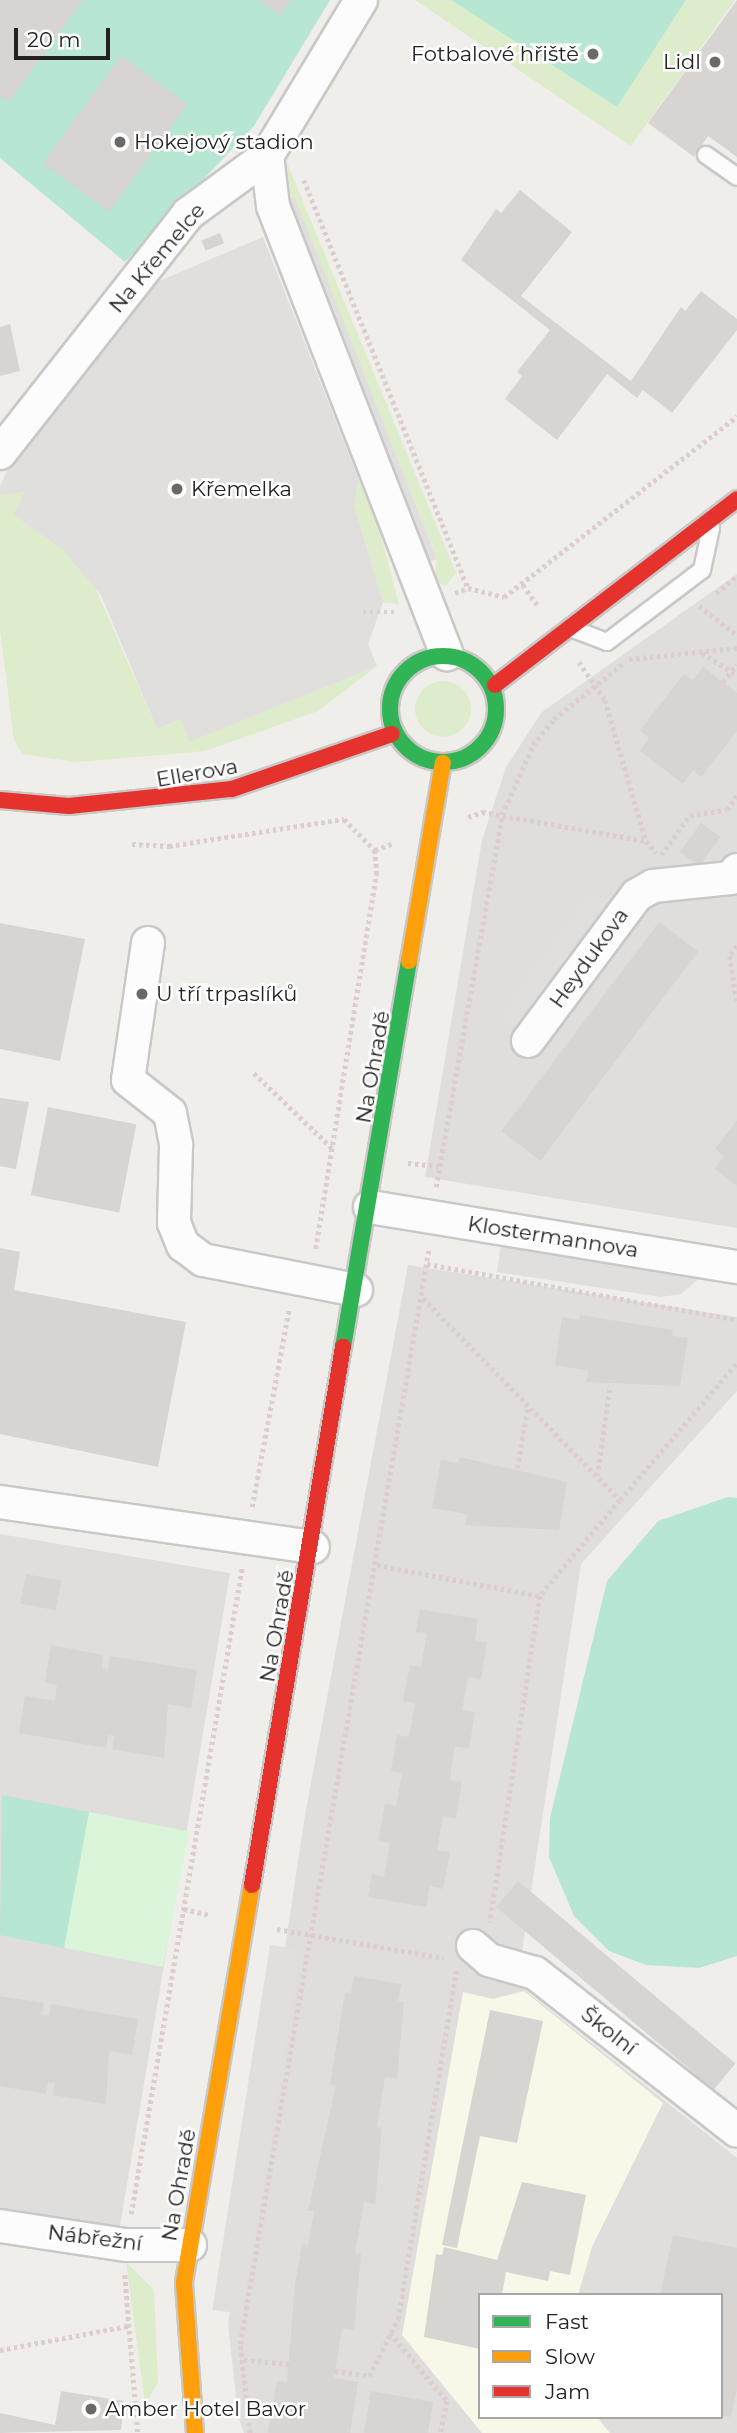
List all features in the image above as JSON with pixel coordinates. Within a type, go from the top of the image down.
[{"type":"street","name":"Na Křemelce","points":[[0,453],[188,214],[267,156],[361,0]]},
{"type":"street","points":[[267,156],[273,206],[412,608],[447,654]]},
{"type":"street","points":[[495,685],[737,499]]},
{"type":"street","points":[[447,654],[470,661],[495,685],[495,709],[483,736],[443,763],[411,755],[393,734],[390,715],[400,682],[422,662],[447,654]]},
{"type":"street","name":"Ellerova","points":[[0,800],[83,805],[232,789],[393,734]]},
{"type":"street","name":"Na Ohradě","points":[[195,2433],[184,2282],[436,828],[443,763]]},
{"type":"street","name":"Heydukova","points":[[528,1041],[637,895],[653,886],[731,878],[737,870]]},
{"type":"street","points":[[148,943],[128,1080],[170,1113],[176,1145],[174,1223],[183,1245],[203,1260],[356,1290]]},
{"type":"street","name":"Klostermannova","points":[[370,1207],[737,1267]]},
{"type":"street","points":[[0,1502],[246,1540],[313,1547]]},
{"type":"street","name":"Školní","points":[[473,1946],[489,1960],[535,1973],[737,2131]]},
{"type":"street","name":"Nábřežní","points":[[0,2226],[126,2245],[190,2245]]},
{"type":"lane","points":[[706,155],[737,177]]},
{"type":"lane","points":[[571,628],[607,642],[702,570],[713,517]]},
{"type":"path","points":[[286,124],[468,588]]},
{"type":"path","points":[[363,612],[412,608],[468,588],[504,597],[737,416]]},
{"type":"path","points":[[699,606],[737,635]]},
{"type":"path","points":[[629,659],[737,648]]},
{"type":"path","points":[[701,653],[734,673]]},
{"type":"path","points":[[723,682],[734,673],[737,665]]},
{"type":"path","points":[[250,2433],[241,2391],[244,2360],[240,2344],[423,1298],[439,1166],[502,816],[533,745],[595,685],[646,841],[659,857],[693,882]]},
{"type":"path","points":[[659,857],[690,815],[727,810],[737,795]]},
{"type":"path","points":[[375,850],[482,812],[646,841]]},
{"type":"path","points":[[132,844],[169,846],[344,819],[375,850],[377,872],[316,1250]]},
{"type":"path","points":[[737,946],[730,956],[737,1003]]},
{"type":"path","points":[[254,1073],[334,1150],[378,1160],[439,1166]]},
{"type":"path","points":[[427,1264],[737,1320]]},
{"type":"path","points":[[138,2433],[128,2326],[126,2245],[246,1540],[295,1278]]},
{"type":"path","points":[[423,1298],[620,1500]]},
{"type":"path","points":[[473,1946],[489,1928],[540,1596],[737,1363]]},
{"type":"path","points":[[597,1477],[610,1386]]},
{"type":"path","points":[[517,1468],[528,1406]]},
{"type":"path","points":[[377,1564],[540,1596]]},
{"type":"path","points":[[184,1909],[311,1935],[458,1960],[398,2319],[369,2376],[335,2371]]},
{"type":"path","points":[[0,2350],[128,2326]]},
{"type":"path","points":[[390,2333],[447,2401],[442,2433]]},
{"type":"path","points":[[244,2360],[290,2364]]},
{"type":"shaded area","points":[[295,198],[437,559],[412,568],[274,207]]},
{"type":"shaded area","name":"Křemelka","points":[[263,237],[359,480],[354,505],[383,602],[368,644],[377,666],[189,742],[181,719],[157,729],[101,595],[62,549],[13,515],[25,492],[0,495],[0,486],[14,456],[159,281]]},
{"type":"shaded area","points":[[737,574],[737,1228],[425,1177],[482,840],[506,767],[542,712]]},
{"type":"shaded area","points":[[592,889],[620,909],[525,1038],[498,1018]]},
{"type":"shaded area","points":[[501,1244],[700,1278],[681,1294],[661,1297],[497,1272]]},
{"type":"shaded area","points":[[408,1265],[737,1317],[737,1391],[581,1564],[517,1984],[737,2158],[737,2433],[244,2433],[238,2416],[228,2324],[305,1815]]},
{"type":"shaded area","points":[[0,1534],[230,1573],[115,2256],[0,2238]]},
{"type":"shaded area","points":[[270,1945],[300,1950],[242,2314],[212,2309]]},
{"type":"shaded area","points":[[524,1991],[663,2103],[592,2247],[579,2293],[478,2293],[478,2419],[599,2419],[610,2433],[482,2433],[402,2335],[463,1992],[493,1999]]},
{"type":"green space","name":"Hokejový stadion","points":[[0,0],[330,0],[254,126],[125,262],[0,158]]},
{"type":"green space","points":[[415,0],[451,0],[617,107],[686,0],[735,0],[631,146]]},
{"type":"green space","name":"Fotbalové hřiště","points":[[451,0],[686,0],[617,107]]},
{"type":"green space","points":[[281,148],[456,573],[446,586],[434,581],[437,558],[294,199],[281,204]]},
{"type":"green space","points":[[359,480],[378,525],[399,604],[383,602],[354,505]]},
{"type":"green space","points":[[26,492],[13,515],[62,549],[94,585],[157,729],[182,719],[190,741],[377,666],[318,711],[205,751],[76,762],[22,754],[14,740],[0,630],[0,495]]},
{"type":"green space","points":[[443,681],[454,683],[463,689],[469,698],[469,720],[463,729],[454,735],[443,737],[432,735],[423,729],[417,720],[415,709],[417,698],[423,689],[432,683]]},
{"type":"green space","points":[[728,1497],[737,1498],[737,1956],[699,1968],[646,1965],[609,1951],[574,1916],[549,1857],[550,1818],[607,1581],[658,1521]]},
{"type":"green space","points":[[2,1795],[89,1812],[64,1948],[0,1935]]},
{"type":"green space","points":[[89,1812],[189,1831],[163,1967],[63,1947]]},
{"type":"green space","points":[[126,2262],[154,2290],[158,2383],[145,2404]]},
{"type":"building","points":[[0,0],[83,0],[9,102],[0,96]]},
{"type":"building","points":[[260,0],[291,0],[280,15]]},
{"type":"building","name":"Lidl","points":[[737,0],[737,157],[708,136],[694,157],[648,123]]},
{"type":"building","points":[[121,56],[187,104],[109,212],[43,164]]},
{"type":"building","points":[[520,190],[572,232],[521,296],[631,381],[681,307],[685,311],[701,291],[737,319],[737,330],[672,413],[643,390],[637,398],[607,374],[557,440],[505,399],[522,376],[517,372],[550,330],[461,260],[496,209],[501,213]]},
{"type":"building","points":[[220,233],[224,243],[206,251],[201,240]]},
{"type":"building","points":[[10,324],[20,371],[0,376],[0,327]]},
{"type":"building","points":[[703,667],[737,693],[737,731],[701,777],[693,770],[683,784],[640,751],[649,738],[640,730],[684,674],[693,680]]},
{"type":"building","points":[[701,823],[720,837],[699,866],[680,852]]},
{"type":"building","points":[[659,922],[698,951],[540,1161],[501,1131]]},
{"type":"building","points":[[0,923],[85,939],[60,1061],[0,1049]]},
{"type":"building","points":[[0,1098],[29,1102],[16,1169],[0,1166]]},
{"type":"building","points":[[48,1107],[136,1124],[119,1213],[31,1195]]},
{"type":"building","points":[[737,1120],[737,1186],[715,1169],[724,1156],[715,1149]]},
{"type":"building","points":[[0,1248],[20,1252],[14,1290],[186,1322],[158,1467],[0,1434]]},
{"type":"building","points":[[580,1315],[673,1330],[672,1336],[688,1338],[680,1386],[586,1382],[589,1371],[555,1365],[562,1317],[579,1320]]},
{"type":"building","points":[[459,1457],[567,1482],[559,1530],[465,1525],[467,1514],[432,1508],[441,1460],[458,1463]]},
{"type":"building","points":[[26,1574],[61,1581],[56,1610],[20,1603]]},
{"type":"building","points":[[420,1609],[478,1619],[475,1640],[487,1643],[481,1679],[468,1677],[462,1710],[475,1712],[469,1749],[455,1746],[450,1780],[462,1782],[456,1819],[443,1816],[437,1850],[450,1852],[443,1889],[430,1886],[426,1907],[368,1897],[372,1874],[384,1877],[390,1843],[378,1841],[385,1804],[396,1806],[402,1773],[391,1771],[397,1735],[409,1737],[415,1703],[403,1701],[410,1665],[421,1667],[427,1633],[416,1632]]},
{"type":"building","points":[[51,1645],[103,1655],[102,1668],[108,1669],[110,1656],[197,1670],[191,1708],[168,1704],[164,1758],[112,1749],[115,1736],[108,1735],[106,1748],[19,1733],[25,1696],[55,1701],[57,1685],[45,1682]]},
{"type":"building","points":[[518,1881],[736,2064],[714,2090],[496,1907]]},
{"type":"building","points":[[354,1976],[401,1984],[398,2001],[404,2002],[397,2079],[385,2077],[377,2127],[382,2128],[375,2204],[364,2202],[355,2253],[361,2254],[354,2330],[342,2328],[334,2378],[358,2382],[350,2433],[268,2433],[277,2381],[287,2382],[295,2284],[302,2244],[308,2245],[314,2211],[308,2211],[336,2085],[330,2084],[345,1992],[351,1993]]},
{"type":"building","points":[[0,1996],[44,2003],[42,2015],[49,2016],[51,2004],[138,2019],[132,2055],[109,2051],[106,2104],[53,2095],[55,2083],[48,2082],[46,2094],[0,2086]]},
{"type":"building","points":[[490,2010],[543,2021],[517,2143],[480,2136],[457,2248],[442,2245]]},
{"type":"building","points":[[522,2182],[586,2195],[570,2275],[550,2271],[548,2281],[506,2272],[502,2293],[478,2293],[478,2349],[424,2337],[436,2254],[442,2255],[444,2247],[497,2260]]},
{"type":"building","points":[[673,2235],[737,2248],[737,2388],[731,2417],[723,2415],[723,2293],[660,2293]]},
{"type":"building","name":"Amber Hotel Bavor","points":[[61,2391],[124,2401],[121,2430],[0,2433],[0,2413],[55,2425]]},
{"type":"building","points":[[371,2391],[433,2402],[428,2433],[364,2433]]},
{"type":"traffic: fast","points":[[443,656],[463,660],[481,671],[492,689],[496,709],[492,729],[481,747],[463,758],[443,762],[423,758],[405,747],[394,729],[390,709],[394,689],[405,671],[423,660],[443,656]]},
{"type":"traffic: fast","points":[[343,1347],[409,961]]},
{"type":"traffic: slow","points":[[409,961],[443,763]]},
{"type":"traffic: slow","points":[[195,2433],[184,2282],[252,1885]]},
{"type":"traffic: jam","points":[[495,685],[737,499]]},
{"type":"traffic: jam","points":[[0,800],[69,806],[232,789],[392,734]]},
{"type":"traffic: jam","points":[[252,1885],[343,1347]]},
{"type":"place","name":"Fotbalové hřiště","points":[[593,54]]},
{"type":"place","name":"Lidl","points":[[715,62]]},
{"type":"place","name":"Hokejový stadion","points":[[120,142]]},
{"type":"place","name":"Křemelka","points":[[177,489]]},
{"type":"place","name":"U tří trpaslíků","points":[[142,994]]},
{"type":"place","name":"Amber Hotel Bavor","points":[[91,2409]]}]
